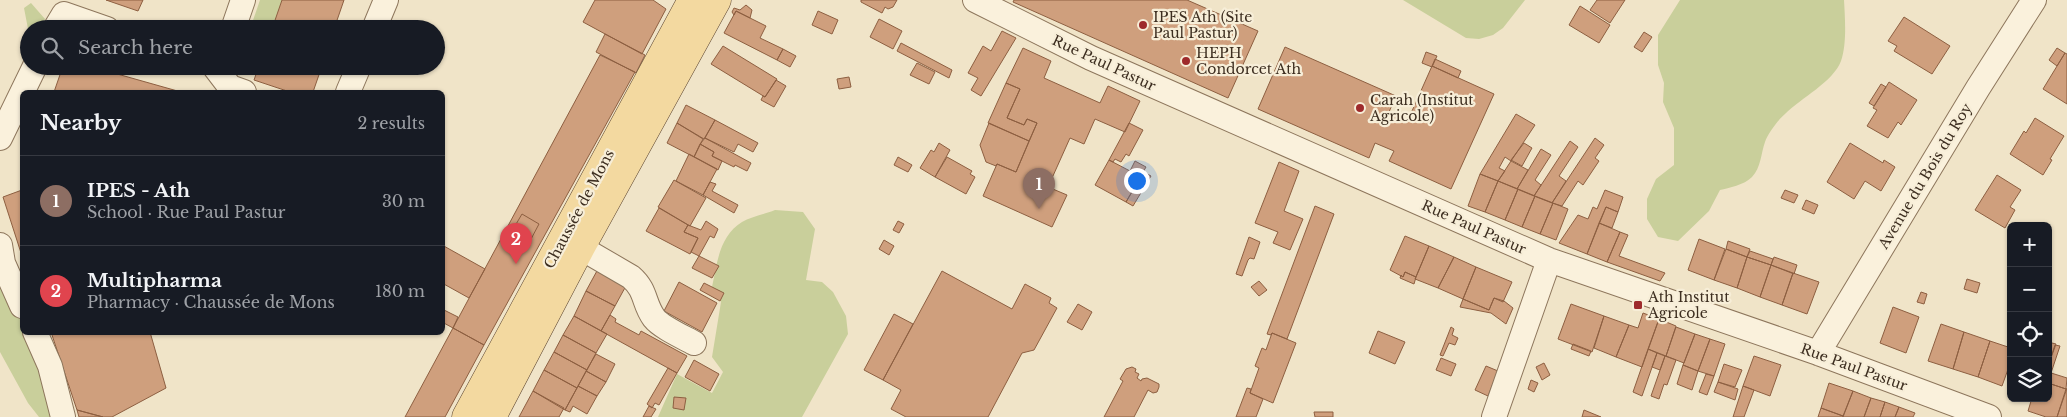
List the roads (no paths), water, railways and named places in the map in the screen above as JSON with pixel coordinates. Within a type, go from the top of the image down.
[{"type":"main road","name":"Chaussée de Mons","points":[[492,417],[573,242],[692,0]]},
{"type":"main road","name":"Chaussée de Mons","points":[[466,417],[717,0]]},
{"type":"street","points":[[236,20],[243,0]]},
{"type":"street","points":[[378,20],[386,0]]},
{"type":"street","name":"Rue Paul Pastur","points":[[975,0],[1091,58],[1549,260],[1818,353],[1989,417]]},
{"type":"street","name":"Avenue du Bois du Roy","points":[[1818,353],[1978,88],[2034,0]]},
{"type":"street","points":[[61,20],[64,14],[81,20]]},
{"type":"street","points":[[23,90],[31,75]]},
{"type":"street","points":[[222,75],[230,87],[238,90]]},
{"type":"street","points":[[349,90],[355,75]]},
{"type":"street","points":[[0,138],[20,97]]},
{"type":"street","points":[[573,242],[632,277],[644,292],[650,312],[656,320],[694,343]]},
{"type":"street","points":[[0,245],[3,263],[20,301]]},
{"type":"street","points":[[1497,416],[1549,260]]},
{"type":"street","points":[[36,335],[50,366],[63,417]]},
{"type":"place","name":"IPES Ath (Site Paul Pastur)","points":[[1143,25]]},
{"type":"place","name":"HEPH Condorcet Ath","points":[[1186,61]]},
{"type":"place","name":"Carah (Institut Agricole)","points":[[1360,108]]},
{"type":"place","name":"IPES - Ath","points":[[1039,209]]},
{"type":"place","name":"Multipharma","points":[[516,264]]},
{"type":"place","name":"Ath Institut Agricole","points":[[1638,305]]}]
